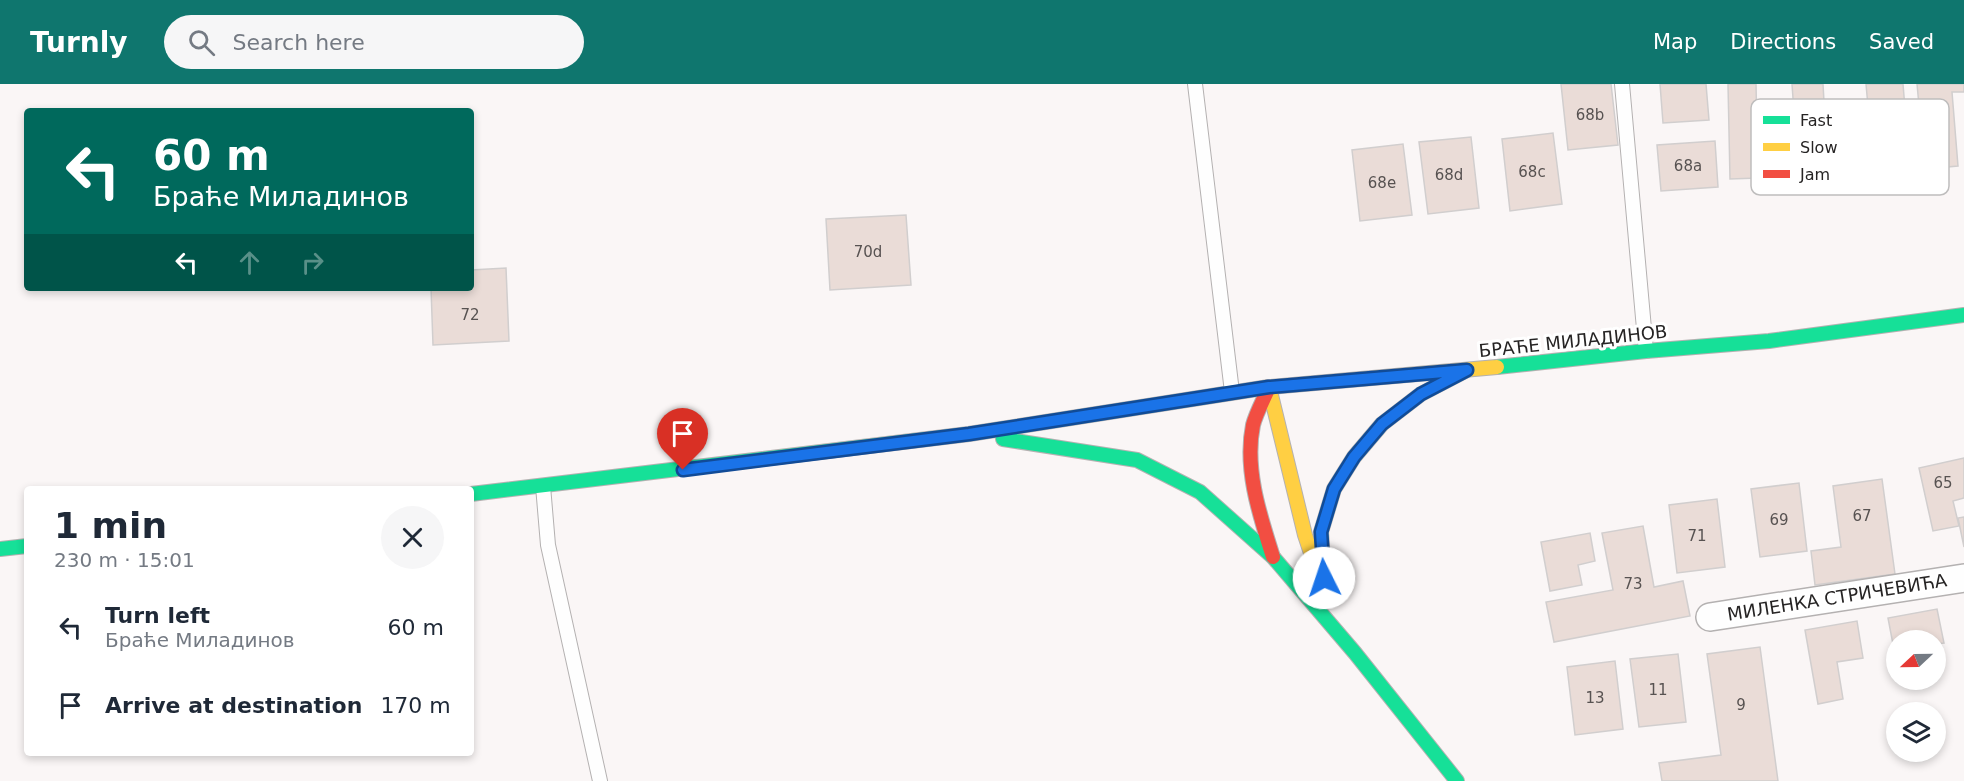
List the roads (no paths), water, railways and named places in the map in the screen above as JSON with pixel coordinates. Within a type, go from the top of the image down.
[{"type":"main road","name":"БРАЋЕ МИЛАДИНОВ","points":[[474,494],[969,434],[1269,387],[1769,341],[1964,315]]},
{"type":"main road","points":[[1326,601],[1321,532],[1334,489],[1354,457],[1382,424],[1421,394],[1467,370]]},
{"type":"main road","points":[[1269,387],[1253,424],[1251,464],[1257,504],[1272,557]]},
{"type":"main road","points":[[1269,387],[1305,535],[1326,601],[1355,653]]},
{"type":"main road","points":[[969,434],[1137,460],[1200,492],[1272,557],[1355,653],[1457,781]]},
{"type":"main road","points":[[0,549],[24,546]]},
{"type":"street","name":"МИЛЕНКА СТРИЧЕВИЋА","points":[[1710,617],[1964,578]]},
{"type":"lane","points":[[1194,84],[1232,392]]},
{"type":"lane","points":[[1622,84],[1646,351]]},
{"type":"lane","points":[[543,486],[548,545],[600,781]]}]
